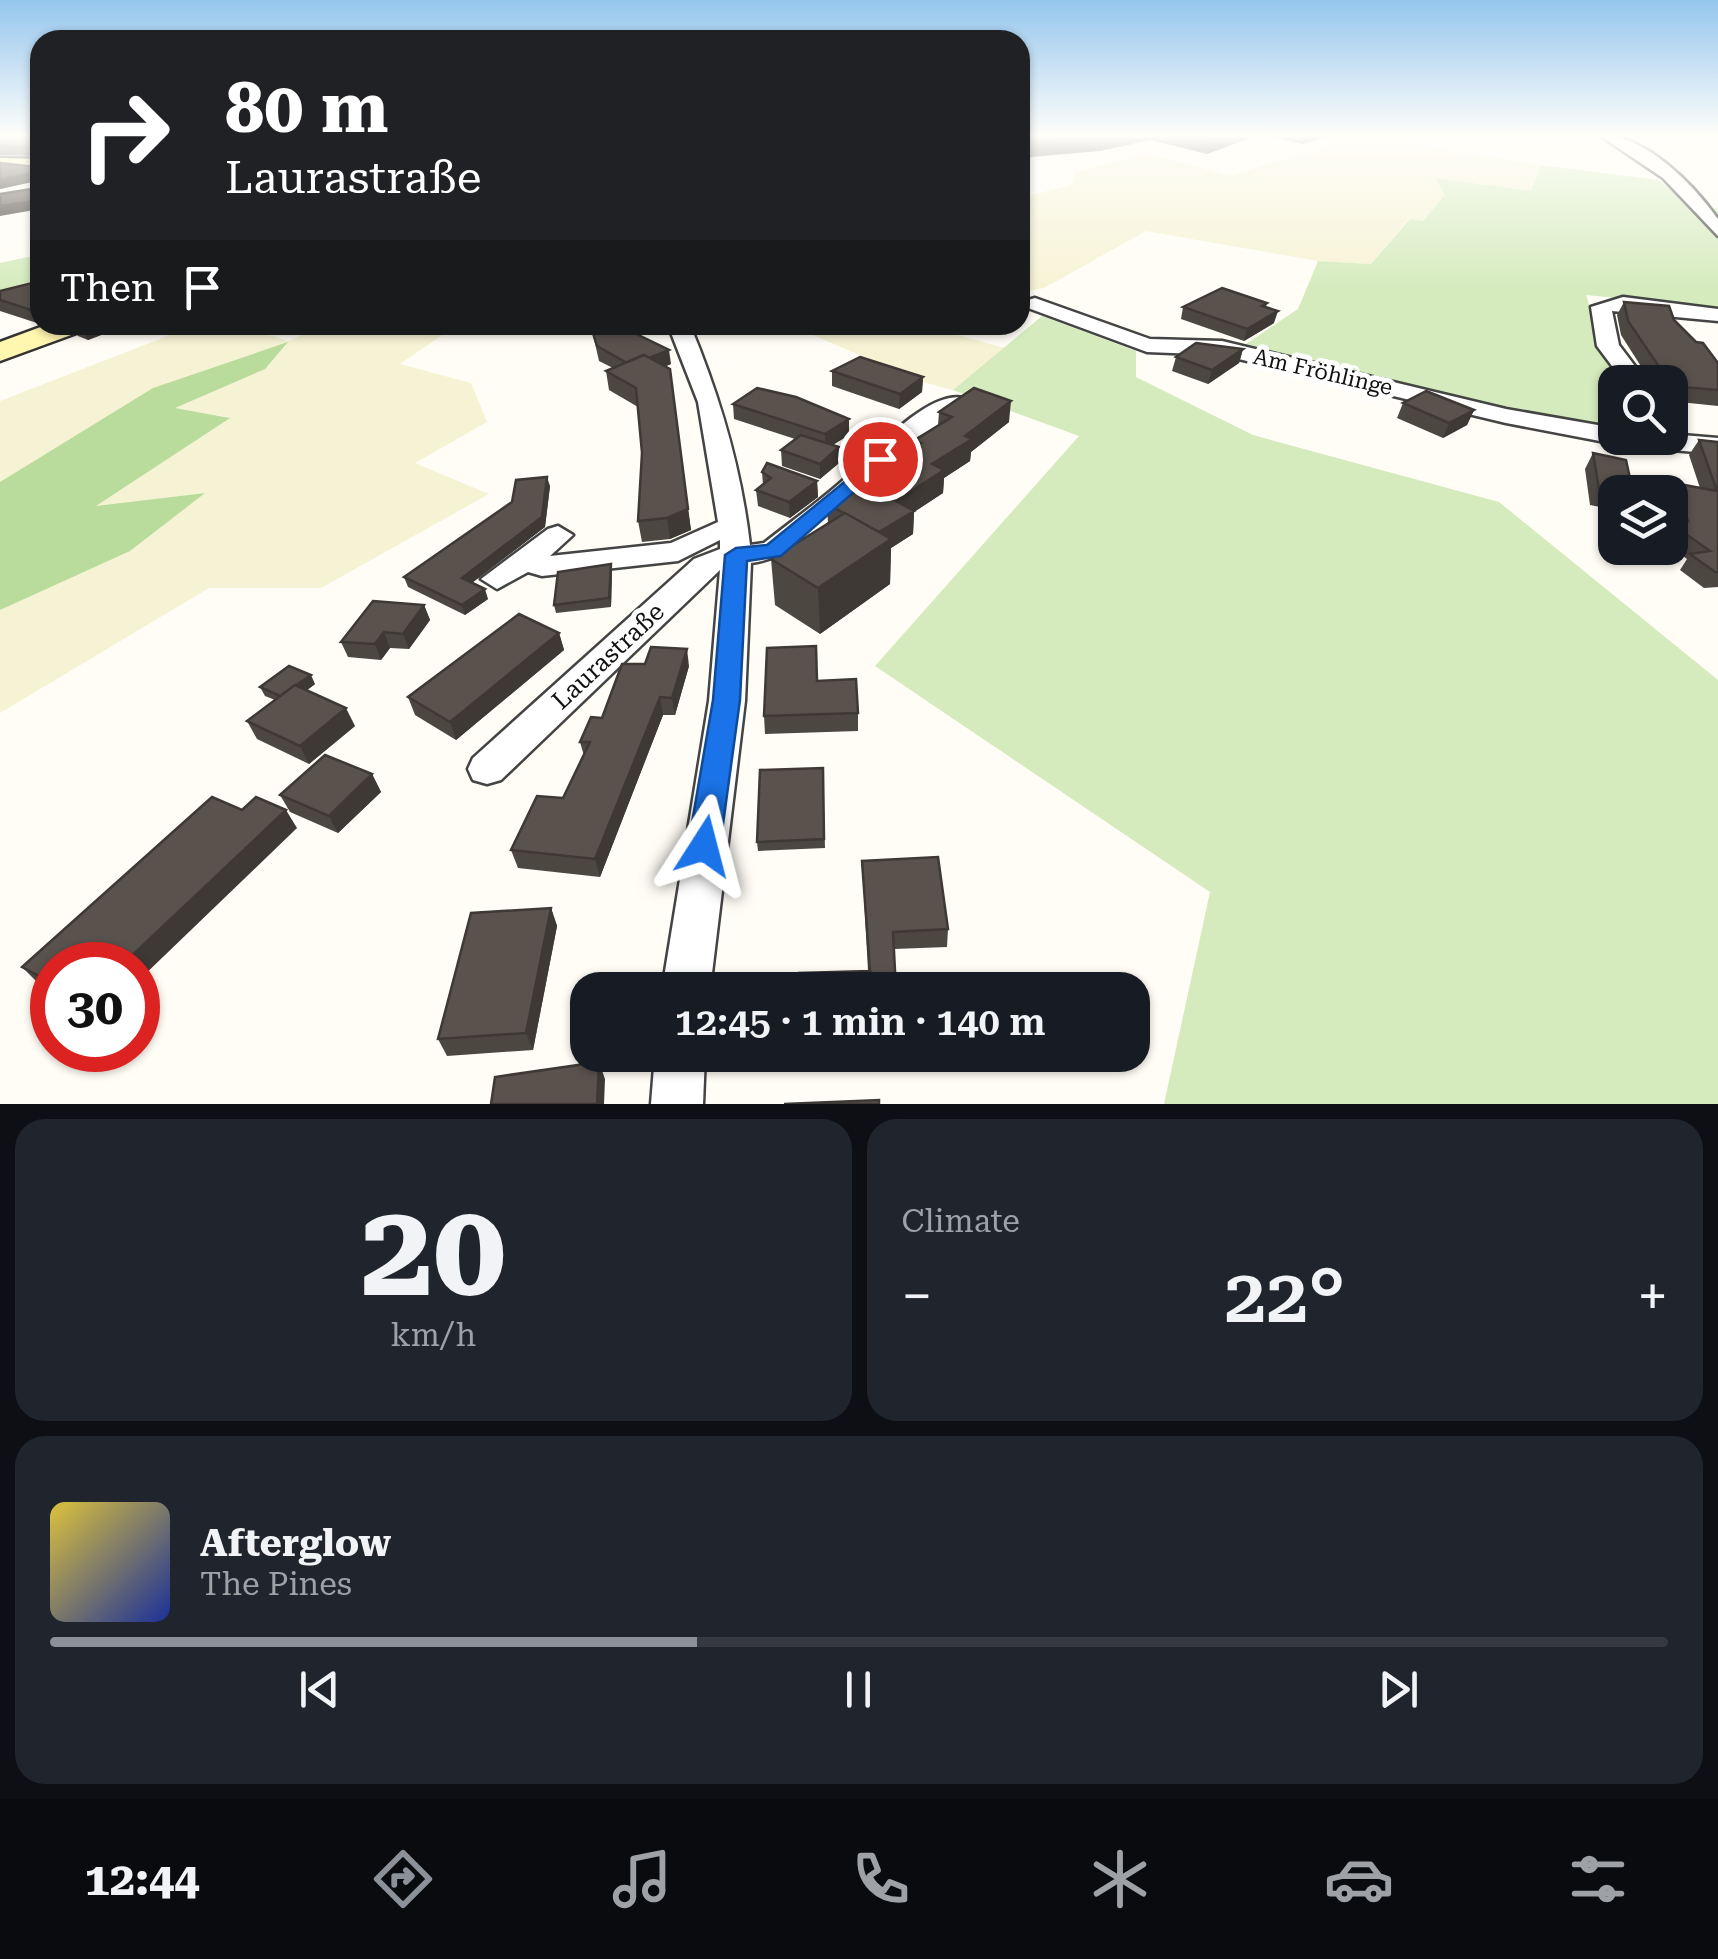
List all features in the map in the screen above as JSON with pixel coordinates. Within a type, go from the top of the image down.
[{"type":"main road","points":[[0,352],[45,335]]},
{"type":"street","points":[[1682,187],[1718,231]]},
{"type":"street","points":[[1622,365],[1608,346],[1601,307],[1623,303],[1718,315]]},
{"type":"street","name":"Am Fröhlinge","points":[[1035,304],[1053,315],[1147,345],[1222,348],[1506,416],[1598,433]]},
{"type":"street","points":[[683,335],[710,402],[735,542],[726,700],[688,972]]},
{"type":"street","name":"Laurastraße","points":[[526,559],[542,566],[678,552],[713,532],[773,551],[823,512],[894,442],[955,403]]},
{"type":"street","points":[[1688,439],[1718,446]]},
{"type":"street","points":[[497,579],[558,534]]},
{"type":"street","name":"Laurastraße","points":[[487,769],[735,542]]},
{"type":"street","points":[[677,1104],[679,1072]]},
{"type":"shaded area","points":[[1065,187],[1441,187],[1445,195],[1423,221],[1409,219],[1371,264],[1318,261],[1146,231],[1044,288],[1030,290],[1030,195]]},
{"type":"shaded area","points":[[1498,187],[1533,187],[1531,191]]},
{"type":"shaded area","points":[[170,335],[268,335],[288,341],[302,335],[442,335],[400,364],[471,383],[487,422],[415,463],[489,494],[321,588],[209,588],[0,713],[0,610],[203,493],[94,507],[228,417],[173,408],[265,369],[76,436],[0,482],[0,401]]},
{"type":"shaded area","points":[[813,335],[957,335],[1006,348],[953,390],[919,381]]},
{"type":"green space","points":[[1440,187],[1531,191],[1533,187],[1667,187],[1689,203],[1718,209],[1718,308],[1586,295],[1602,344],[1617,365],[1598,365],[1598,430],[1237,350],[1298,309],[1318,261],[1371,264],[1410,219],[1423,221],[1445,195]]},
{"type":"green space","points":[[30,257],[30,286],[0,294],[0,263]]},
{"type":"green space","points":[[1042,316],[1136,351],[1136,377],[1253,435],[1499,502],[1718,680],[1718,1104],[1164,1104],[1210,892],[875,666],[1079,436],[953,390],[1019,335],[1030,335],[1030,326]]},
{"type":"green space","points":[[288,342],[265,369],[175,408],[230,418],[96,506],[205,493],[130,551],[0,610],[0,482],[153,388]]},
{"type":"building","points":[[30,189],[30,202],[0,206],[0,194]]},
{"type":"building","points":[[30,284],[30,310],[0,300],[0,291]]},
{"type":"building","points":[[1222,288],[1267,303],[1262,306],[1278,311],[1247,329],[1183,307]]},
{"type":"building","points":[[1624,302],[1669,306],[1674,320],[1696,342],[1703,343],[1718,363],[1718,390],[1688,388],[1688,365],[1658,365],[1628,321]]},
{"type":"building","points":[[594,335],[638,335],[669,350],[627,363],[597,346]]},
{"type":"building","points":[[1196,343],[1243,349],[1212,370],[1176,357]]},
{"type":"building","points":[[644,355],[670,369],[688,509],[667,518],[638,521],[642,453],[636,388],[606,371]]},
{"type":"building","points":[[860,357],[923,377],[900,394],[832,371]]},
{"type":"building","points":[[757,388],[796,397],[849,419],[825,434],[733,404]]},
{"type":"building","points":[[974,388],[1011,401],[965,436],[972,439],[932,464],[944,470],[896,501],[914,511],[879,532],[827,504],[848,485],[921,443],[915,440],[952,417],[939,412]]},
{"type":"building","points":[[1426,391],[1474,410],[1449,423],[1403,403]]},
{"type":"building","points":[[801,435],[839,447],[820,464],[781,450]]},
{"type":"building","points":[[1699,440],[1718,442],[1718,572],[1715,572],[1690,554],[1710,551],[1688,536],[1688,486],[1717,491]]},
{"type":"building","points":[[1593,453],[1626,460],[1629,475],[1598,475],[1598,483]]},
{"type":"building","points":[[767,463],[817,481],[789,502],[756,490],[771,478],[762,472]]},
{"type":"building","points":[[547,477],[542,517],[462,578],[485,589],[462,605],[404,577],[512,502],[516,480]]},
{"type":"building","points":[[845,513],[891,539],[818,588],[771,559]]},
{"type":"building","points":[[611,564],[609,598],[554,605],[558,572]]},
{"type":"building","points":[[373,601],[424,605],[403,634],[384,632],[375,644],[341,642]]},
{"type":"building","points":[[519,614],[559,633],[450,722],[408,697]]},
{"type":"building","points":[[816,646],[817,681],[856,679],[858,713],[764,716],[767,648]]},
{"type":"building","points":[[651,647],[687,649],[672,698],[660,697],[595,859],[511,850],[537,796],[563,798],[590,742],[580,742],[591,717],[602,718],[622,664],[645,664]]},
{"type":"building","points":[[289,666],[311,675],[280,696],[260,687]]},
{"type":"building","points":[[295,685],[346,708],[300,746],[247,721]]},
{"type":"building","points":[[325,755],[372,774],[329,816],[280,795]]},
{"type":"building","points":[[823,768],[824,839],[757,842],[760,770]]},
{"type":"building","points":[[212,797],[242,810],[256,797],[286,810],[146,942],[50,942]]},
{"type":"building","points":[[938,857],[948,929],[893,932],[895,972],[834,972],[870,971],[862,861]]},
{"type":"building","points":[[551,908],[526,1033],[438,1039],[471,913]]},
{"type":"building","points":[[570,1066],[570,1072],[599,1072],[597,1104],[491,1104],[495,1077]]},
{"type":"building","points":[[879,1100],[879,1104],[784,1104]]},
{"type":"route","points":[[704,846],[726,700],[736,555],[773,551],[799,533],[880,459]]}]
